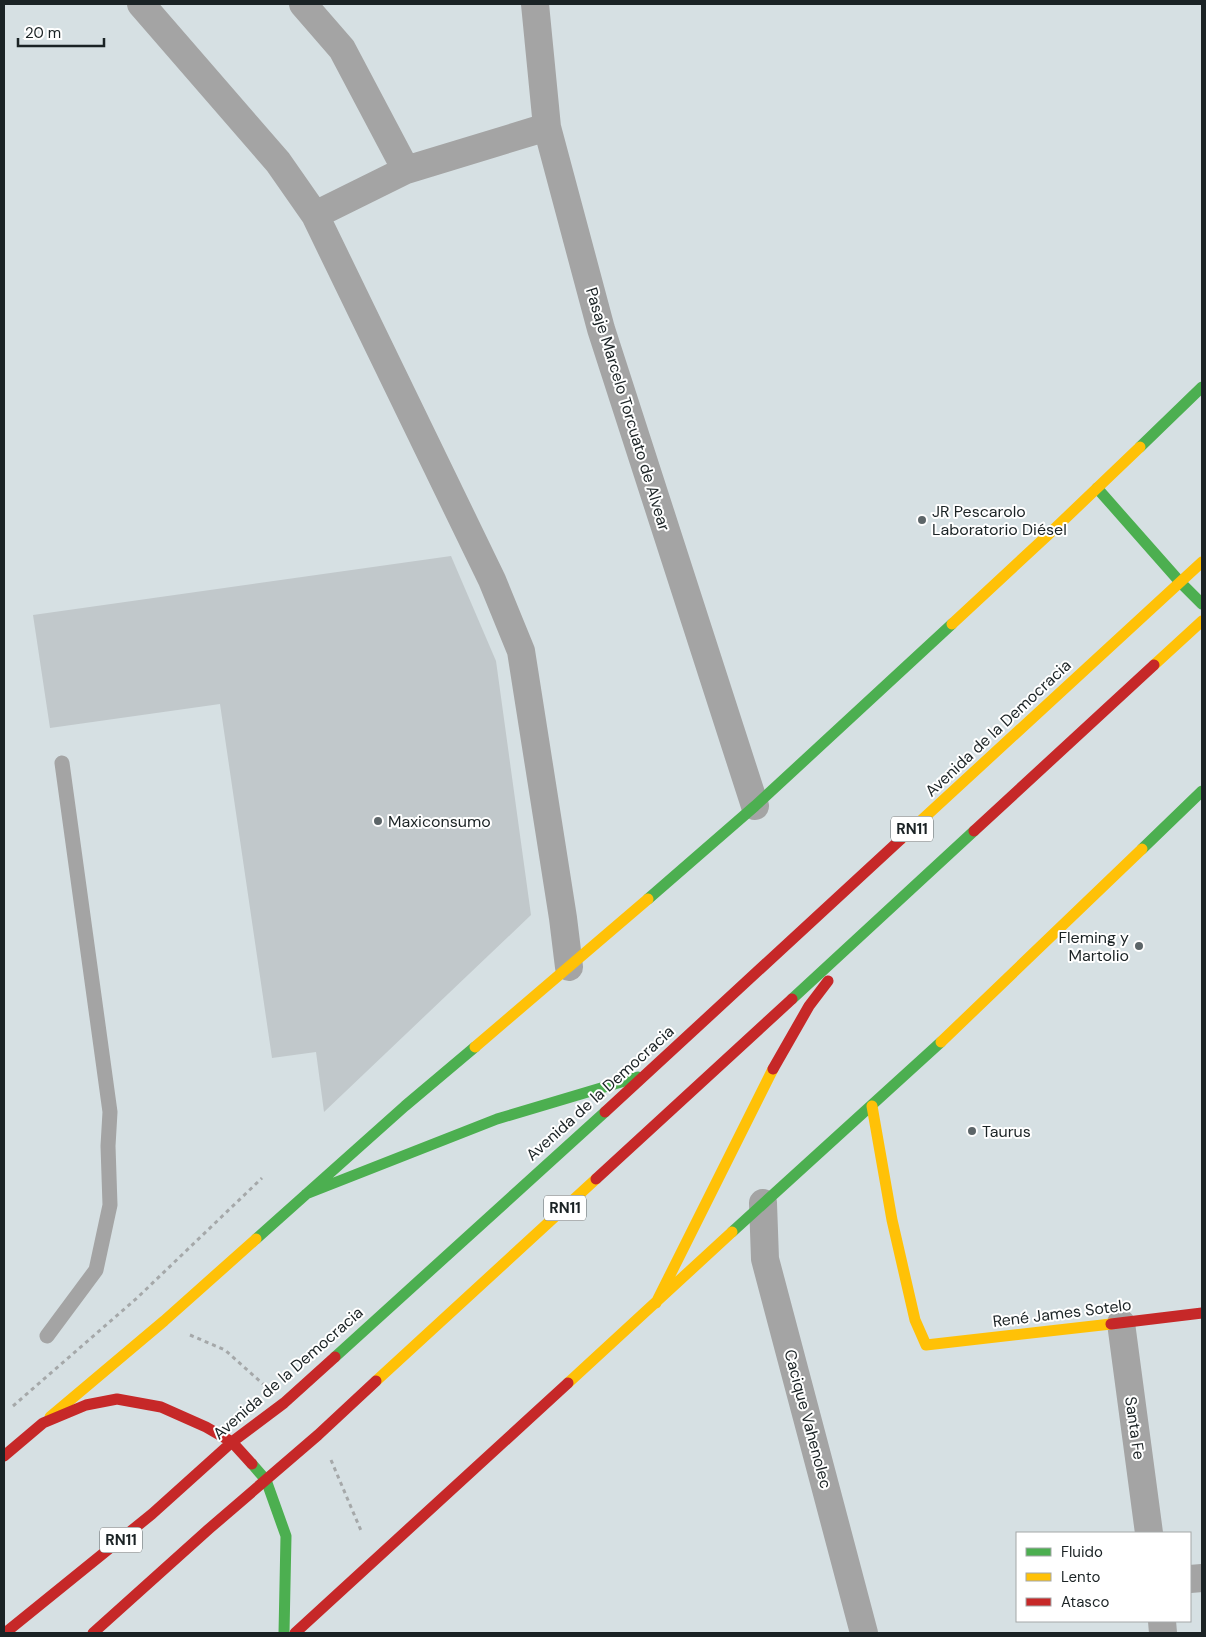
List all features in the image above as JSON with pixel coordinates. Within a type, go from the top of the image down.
[{"type":"main road","points":[[5,1450],[43,1423],[164,1321],[405,1106],[755,806],[1049,534],[1202,387]]},
{"type":"main road","points":[[1097,488],[1180,582],[1202,604]]},
{"type":"main road","name":"Avenida de la Democracia","points":[[5,1633],[152,1514],[232,1442],[284,1402],[644,1076],[1202,562]]},
{"type":"main road","name":"RN11","points":[[93,1633],[210,1528],[333,1422],[1202,621]]},
{"type":"main road","name":"RN11","points":[[295,1633],[763,1203],[872,1106],[1060,929],[1202,791]]},
{"type":"main road","name":"RN11","points":[[656,1303],[774,1066],[809,1006],[863,933]]},
{"type":"main road","points":[[306,1194],[497,1119],[644,1076]]},
{"type":"main road","name":"René James Sotelo","points":[[872,1106],[892,1220],[916,1320],[926,1345],[1202,1313]]},
{"type":"main road","points":[[43,1423],[86,1405],[117,1399],[160,1406],[206,1427],[232,1442],[266,1480],[286,1536],[284,1633]]},
{"type":"street","points":[[141,4],[278,162],[315,215],[492,580],[521,651],[569,967]]},
{"type":"street","points":[[303,4],[342,49],[406,170]]},
{"type":"street","name":"Pasaje Marcelo Torcuato de Alvear","points":[[535,4],[547,127],[601,329],[755,806]]},
{"type":"street","points":[[315,215],[406,170],[547,127]]},
{"type":"street","name":"Cacique Vahenolec","points":[[763,1203],[765,1259],[864,1633]]},
{"type":"street","name":"Santa Fe","points":[[1121,1323],[1149,1532]]},
{"type":"lane","points":[[47,1336],[96,1270],[110,1205],[108,1146],[110,1112],[62,763]]},
{"type":"path","points":[[13,1406],[137,1298],[262,1178]]},
{"type":"path","points":[[189,1334],[225,1350],[266,1386]]},
{"type":"path","points":[[329,1456],[362,1534]]},
{"type":"building","name":"Maxiconsumo","points":[[451,556],[496,661],[531,915],[324,1112],[316,1052],[272,1058],[220,704],[50,728],[33,615]]},
{"type":"traffic: fast","points":[[1140,447],[1202,387]]},
{"type":"traffic: fast","points":[[1097,488],[1180,582],[1202,604]]},
{"type":"traffic: fast","points":[[648,899],[755,806],[952,624]]},
{"type":"traffic: fast","points":[[1142,849],[1202,791]]},
{"type":"traffic: fast","points":[[792,999],[974,831]]},
{"type":"traffic: fast","points":[[732,1232],[941,1042]]},
{"type":"traffic: fast","points":[[256,1239],[405,1106],[475,1047]]},
{"type":"traffic: fast","points":[[306,1194],[497,1119],[638,1077]]},
{"type":"traffic: fast","points":[[335,1357],[605,1112]]},
{"type":"traffic: fast","points":[[252,1464],[266,1480],[286,1536],[284,1633]]},
{"type":"traffic: slow","points":[[952,624],[1140,447]]},
{"type":"traffic: slow","points":[[901,839],[1202,562]]},
{"type":"traffic: slow","points":[[1154,665],[1202,621]]},
{"type":"traffic: slow","points":[[941,1042],[1142,849]]},
{"type":"traffic: slow","points":[[475,1047],[648,899]]},
{"type":"traffic: slow","points":[[656,1303],[773,1069]]},
{"type":"traffic: slow","points":[[872,1106],[892,1220],[915,1320],[926,1345],[1111,1324]]},
{"type":"traffic: slow","points":[[376,1381],[596,1179]]},
{"type":"traffic: slow","points":[[568,1383],[732,1232]]},
{"type":"traffic: slow","points":[[50,1417],[164,1321],[256,1239]]},
{"type":"traffic: jam","points":[[974,831],[1154,665]]},
{"type":"traffic: jam","points":[[605,1112],[901,839]]},
{"type":"traffic: jam","points":[[773,1069],[809,1006],[828,981]]},
{"type":"traffic: jam","points":[[596,1179],[792,999]]},
{"type":"traffic: jam","points":[[1111,1324],[1202,1313]]},
{"type":"traffic: jam","points":[[5,1633],[152,1514],[232,1442],[284,1403],[335,1357]]},
{"type":"traffic: jam","points":[[93,1633],[210,1528],[318,1435],[376,1381]]},
{"type":"traffic: jam","points":[[295,1633],[568,1383]]},
{"type":"traffic: jam","points":[[4,1456],[43,1423],[86,1405],[117,1399],[161,1407],[206,1427],[232,1442],[252,1464]]},
{"type":"place","name":"JR Pescarolo Laboratorio Diésel","points":[[922,520]]},
{"type":"place","name":"Maxiconsumo","points":[[378,821]]},
{"type":"place","name":"Fleming y Martolio","points":[[1139,946]]},
{"type":"place","name":"Taurus","points":[[972,1131]]}]
